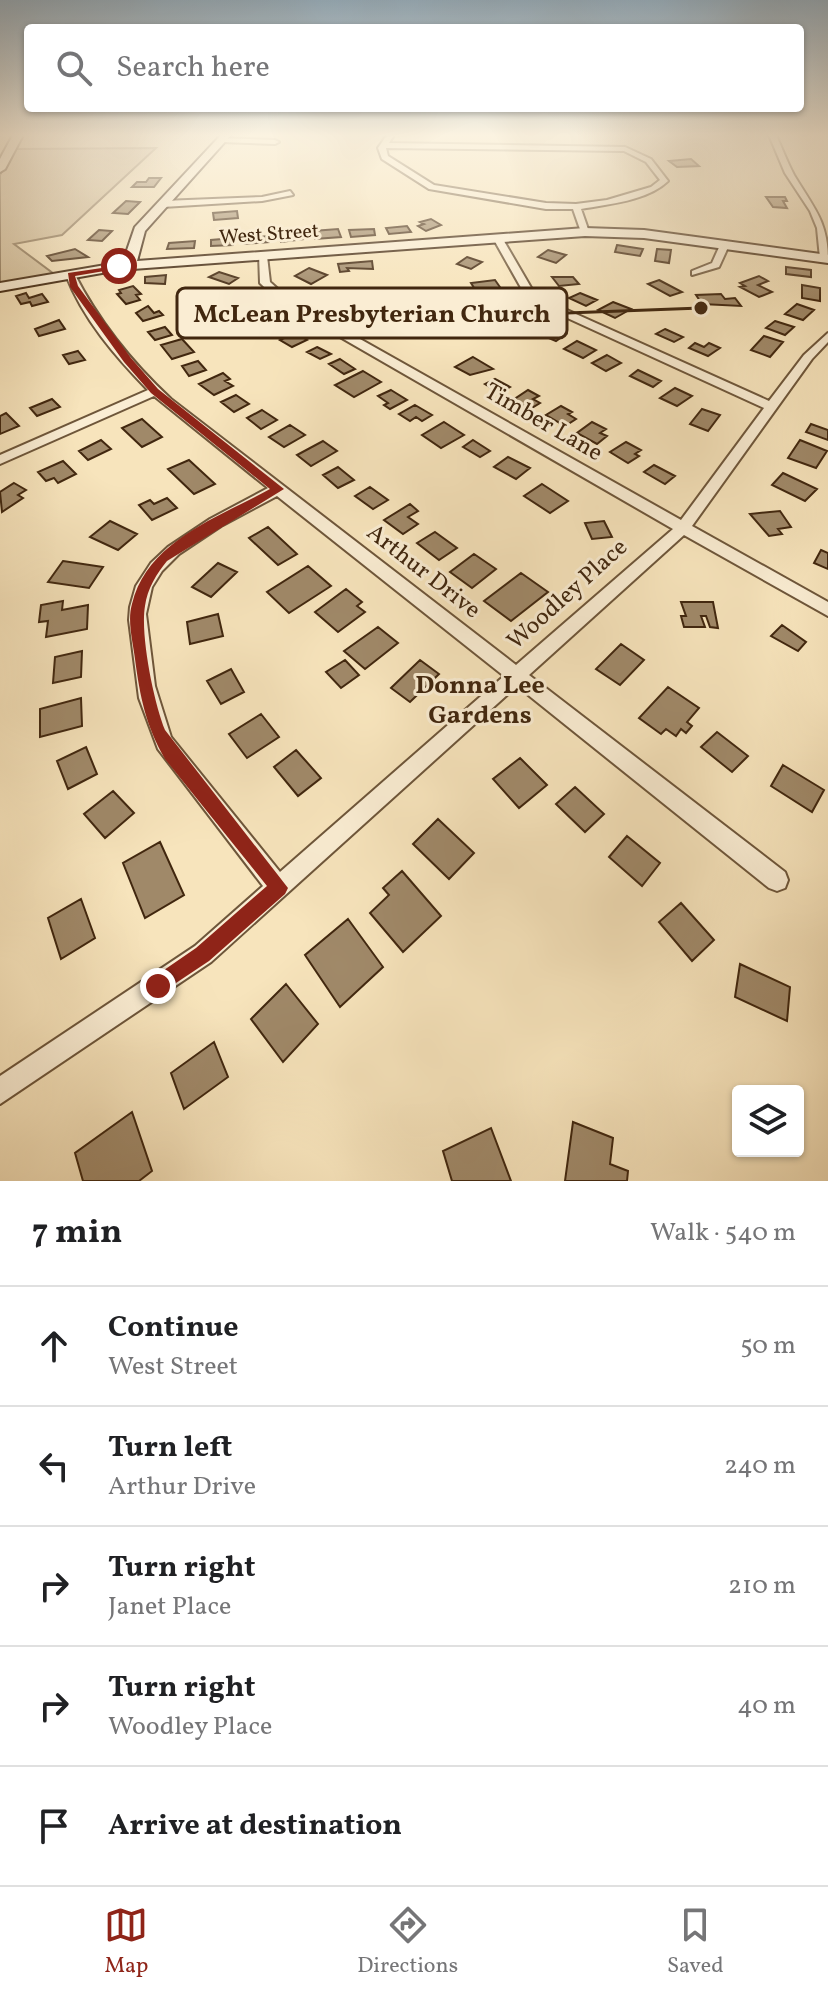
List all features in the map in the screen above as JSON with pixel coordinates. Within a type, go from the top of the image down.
[{"type":"main road","points":[[129,265],[135,237],[176,190]]},
{"type":"main road","name":"West Street","points":[[0,287],[129,265],[585,232],[634,233],[826,258]]},
{"type":"street","points":[[442,190],[546,206],[576,207],[650,190]]},
{"type":"street","points":[[800,190],[821,228],[826,258]]},
{"type":"street","points":[[163,204],[262,199],[290,193]]},
{"type":"street","points":[[576,207],[585,232]]},
{"type":"street","points":[[498,238],[529,293],[543,303],[772,407]]},
{"type":"street","points":[[695,273],[716,265],[724,245]]},
{"type":"street","name":"Timber Lane","points":[[262,256],[265,283],[274,294],[828,610]]},
{"type":"street","name":"Arthur Drive","points":[[71,275],[74,287],[108,335],[155,391],[777,880]]},
{"type":"street","name":"Woodley Place","points":[[0,1091],[203,954],[683,528],[808,357],[828,336]]},
{"type":"street","points":[[0,460],[155,391]]},
{"type":"street","points":[[278,489],[163,558],[143,587],[137,622],[148,707],[158,733],[171,754],[279,888]]},
{"type":"shaded area","points":[[0,190],[110,190],[62,235],[14,244],[54,274],[0,283]]},
{"type":"building","points":[[766,197],[785,197],[787,201],[783,201],[787,208],[773,207]]},
{"type":"building","points":[[126,201],[140,202],[128,214],[113,213]]},
{"type":"building","points":[[237,211],[238,218],[214,220],[213,213]]},
{"type":"building","points":[[431,219],[441,225],[426,231],[418,226],[424,224],[420,222]]},
{"type":"building","points":[[407,226],[411,232],[389,234],[386,228]]},
{"type":"building","points":[[338,229],[341,237],[315,239],[313,231]]},
{"type":"building","points":[[374,229],[375,235],[351,237],[349,230]]},
{"type":"building","points":[[99,230],[112,231],[102,241],[88,240]]},
{"type":"building","points":[[303,233],[305,239],[281,242],[278,236]]},
{"type":"building","points":[[269,236],[269,242],[243,244],[243,238]]},
{"type":"building","points":[[233,238],[233,245],[211,246],[211,240]]},
{"type":"building","points":[[195,241],[194,248],[167,249],[169,243]]},
{"type":"building","points":[[617,245],[643,249],[640,256],[615,252]]},
{"type":"building","points":[[75,249],[88,257],[52,261],[47,256]]},
{"type":"building","points":[[657,249],[671,250],[669,263],[655,261]]},
{"type":"building","points":[[548,250],[566,255],[556,263],[538,257]]},
{"type":"building","points":[[467,257],[482,262],[471,269],[457,264]]},
{"type":"building","points":[[372,261],[373,269],[347,268],[349,271],[340,272],[338,264]]},
{"type":"building","points":[[786,267],[811,270],[811,277],[786,274]]},
{"type":"building","points":[[309,268],[327,275],[311,284],[295,276]]},
{"type":"building","points":[[219,272],[238,278],[229,284],[209,277]]},
{"type":"building","points":[[166,275],[165,284],[145,283],[145,277]]},
{"type":"building","points":[[759,276],[768,281],[758,285],[772,292],[759,297],[740,287],[745,286],[740,283]]},
{"type":"building","points":[[552,277],[573,277],[579,284],[559,286]]},
{"type":"building","points":[[495,280],[502,290],[476,291],[471,283]]},
{"type":"building","points":[[659,280],[682,292],[670,296],[648,284]]},
{"type":"building","points":[[802,285],[820,288],[820,301],[802,298]]},
{"type":"building","points":[[133,286],[141,294],[136,295],[140,300],[126,304],[117,294],[121,293],[119,290]]},
{"type":"building","points":[[26,293],[29,298],[42,294],[48,302],[32,306],[30,302],[21,304],[16,296]]},
{"type":"building","points":[[580,293],[597,300],[586,306],[569,298]]},
{"type":"building","points":[[721,294],[725,299],[735,298],[741,306],[702,304],[696,295]]},
{"type":"building","points":[[613,302],[631,309],[615,318],[598,310]]},
{"type":"building","points":[[797,304],[814,310],[803,320],[785,314]]},
{"type":"building","points":[[148,306],[154,313],[159,311],[163,315],[143,321],[136,313]]},
{"type":"building","points":[[59,320],[65,329],[39,336],[35,329]]},
{"type":"building","points":[[775,321],[794,327],[785,335],[766,328]]},
{"type":"building","points":[[548,326],[566,334],[556,341],[537,333]]},
{"type":"building","points":[[165,327],[172,335],[155,340],[148,332]]},
{"type":"building","points":[[665,329],[683,337],[674,342],[656,334]]},
{"type":"building","points":[[295,333],[307,340],[292,347],[280,340]]},
{"type":"building","points":[[764,336],[783,342],[770,357],[751,350]]},
{"type":"building","points":[[182,339],[194,352],[172,359],[161,345]]},
{"type":"building","points":[[577,341],[596,350],[583,358],[564,349]]},
{"type":"building","points":[[695,343],[704,347],[709,343],[720,348],[708,356],[689,348]]},
{"type":"building","points":[[317,347],[331,354],[320,359],[307,352]]},
{"type":"building","points":[[78,351],[85,360],[69,364],[63,355]]},
{"type":"building","points":[[607,355],[621,363],[606,371],[592,363]]},
{"type":"building","points":[[473,357],[493,369],[470,375],[455,367]]},
{"type":"building","points":[[340,359],[355,369],[344,374],[329,364]]},
{"type":"building","points":[[198,361],[206,370],[189,376],[182,366]]},
{"type":"building","points":[[638,370],[661,381],[653,387],[630,376]]},
{"type":"building","points":[[363,371],[381,382],[354,397],[335,385]]},
{"type":"building","points":[[223,373],[230,379],[225,381],[233,386],[214,395],[199,384]]},
{"type":"building","points":[[495,379],[510,387],[500,393],[485,384]]},
{"type":"building","points":[[675,388],[692,396],[677,406],[660,398]]},
{"type":"building","points":[[391,390],[407,400],[390,409],[384,405],[388,403],[378,396]]},
{"type":"building","points":[[528,390],[539,396],[533,399],[540,403],[530,409],[513,400]]},
{"type":"building","points":[[236,395],[249,404],[234,412],[221,402]]},
{"type":"building","points":[[52,399],[60,407],[37,416],[30,408]]},
{"type":"building","points":[[415,405],[432,415],[422,421],[416,417],[410,421],[399,414]]},
{"type":"building","points":[[561,406],[572,412],[568,414],[576,419],[565,426],[546,415]]},
{"type":"building","points":[[702,409],[720,415],[708,431],[690,424]]},
{"type":"building","points":[[262,410],[277,420],[261,429],[247,418]]},
{"type":"building","points":[[6,413],[19,426],[0,434],[0,416]]},
{"type":"building","points":[[142,419],[162,437],[142,447],[122,428]]},
{"type":"building","points":[[444,422],[464,435],[441,448],[422,435]]},
{"type":"building","points":[[592,422],[606,429],[600,433],[607,436],[597,444],[577,433]]},
{"type":"building","points":[[811,424],[828,430],[828,440],[806,432]]},
{"type":"building","points":[[290,425],[305,435],[284,447],[269,437]]},
{"type":"building","points":[[101,440],[111,449],[88,460],[79,451]]},
{"type":"building","points":[[473,440],[490,451],[480,457],[463,447]]},
{"type":"building","points":[[800,440],[827,451],[816,468],[788,458]]},
{"type":"building","points":[[323,441],[337,451],[311,466],[297,455]]},
{"type":"building","points":[[626,442],[641,450],[635,454],[639,456],[628,463],[610,452]]},
{"type":"building","points":[[508,457],[530,468],[516,479],[494,467]]},
{"type":"building","points":[[189,460],[215,484],[194,494],[168,469]]},
{"type":"building","points":[[63,461],[76,474],[58,483],[54,478],[46,481],[38,472]]},
{"type":"building","points":[[654,465],[675,476],[665,484],[644,472]]},
{"type":"building","points":[[338,467],[354,480],[338,488],[323,475]]},
{"type":"building","points":[[783,473],[817,489],[805,501],[772,485]]},
{"type":"building","points":[[14,483],[26,490],[18,495],[23,498],[2,512],[0,492]]},
{"type":"building","points":[[542,484],[568,501],[550,513],[524,496]]},
{"type":"building","points":[[370,487],[388,500],[373,509],[355,496]]},
{"type":"building","points":[[167,498],[177,508],[152,520],[139,505],[150,500],[154,504]]},
{"type":"building","points":[[410,504],[418,511],[408,517],[418,524],[403,534],[384,520]]},
{"type":"building","points":[[780,511],[791,527],[778,529],[782,534],[769,536],[750,514]]},
{"type":"building","points":[[110,521],[137,534],[118,550],[90,537]]},
{"type":"building","points":[[604,521],[612,537],[592,539],[585,523]]},
{"type":"building","points":[[268,527],[297,554],[278,565],[249,538]]},
{"type":"building","points":[[435,532],[457,548],[439,560],[417,543]]},
{"type":"building","points":[[821,550],[828,553],[828,569],[814,563]]},
{"type":"building","points":[[474,554],[496,569],[472,588],[450,572]]},
{"type":"building","points":[[63,561],[103,567],[89,588],[48,582]]},
{"type":"building","points":[[218,563],[237,572],[211,597],[192,587]]},
{"type":"building","points":[[308,566],[331,586],[289,613],[267,592]]},
{"type":"building","points":[[521,573],[548,592],[511,621],[484,601]]},
{"type":"building","points":[[346,589],[362,602],[357,606],[365,612],[338,632],[315,612]]},
{"type":"building","points":[[63,601],[62,610],[88,605],[87,629],[46,637],[48,621],[39,622],[41,605]]},
{"type":"building","points":[[681,602],[713,602],[718,628],[710,627],[706,616],[701,616],[705,627],[684,627],[681,616],[686,616]]},
{"type":"building","points":[[218,614],[223,636],[190,644],[187,622]]},
{"type":"building","points":[[782,625],[806,642],[798,651],[771,636]]},
{"type":"building","points":[[378,627],[398,643],[365,669],[344,651]]},
{"type":"building","points":[[621,644],[644,660],[620,685],[596,669]]},
{"type":"building","points":[[82,651],[81,677],[53,683],[55,657]]},
{"type":"building","points":[[345,660],[359,675],[341,688],[326,672]]},
{"type":"building","points":[[420,660],[439,674],[410,702],[391,688]]},
{"type":"building","points":[[231,669],[244,692],[221,704],[207,681]]},
{"type":"building","points":[[668,687],[699,708],[687,722],[692,726],[686,733],[681,729],[676,736],[666,729],[661,734],[639,718]]},
{"type":"building","points":[[81,698],[82,726],[40,737],[40,709]]},
{"type":"building","points":[[261,714],[279,737],[247,758],[229,734]]},
{"type":"building","points":[[717,732],[748,756],[732,772],[701,747]]},
{"type":"building","points":[[86,747],[97,774],[68,789],[57,761]]},
{"type":"building","points":[[296,750],[321,778],[298,796],[274,767]]},
{"type":"building","points":[[520,758],[547,785],[519,808],[493,779]]},
{"type":"building","points":[[783,765],[824,790],[812,812],[771,786]]},
{"type":"building","points":[[575,787],[604,814],[585,832],[556,804]]},
{"type":"building","points":[[113,791],[134,813],[105,838],[84,814]]},
{"type":"building","points":[[438,819],[474,853],[449,879],[413,844]]},
{"type":"building","points":[[627,836],[660,863],[642,886],[609,857]]},
{"type":"building","points":[[160,842],[184,895],[145,918],[123,863]]},
{"type":"building","points":[[402,871],[441,916],[403,952],[370,913],[389,895],[383,888]]},
{"type":"building","points":[[81,899],[95,938],[61,959],[48,918]]},
{"type":"building","points":[[681,903],[714,940],[692,961],[659,922]]},
{"type":"building","points":[[348,919],[383,967],[340,1007],[305,955]]},
{"type":"building","points":[[740,964],[790,987],[787,1021],[735,997]]},
{"type":"building","points":[[286,984],[318,1024],[283,1062],[251,1019]]},
{"type":"building","points":[[214,1042],[228,1077],[184,1109],[171,1073]]},
{"type":"building","points":[[132,1112],[152,1171],[139,1181],[83,1181],[75,1153]]},
{"type":"building","points":[[573,1122],[613,1138],[610,1164],[628,1171],[627,1181],[565,1181]]},
{"type":"building","points":[[491,1128],[511,1181],[452,1181],[443,1151]]},
{"type":"place","name":"McLean Presbyterian Church","points":[[701,308]]},
{"type":"district","name":"Donna Lee Gardens","points":[[480,701]]},
{"type":"route","points":[[119,266],[71,275],[74,287],[108,335],[155,391],[278,489],[163,558],[151,571],[138,605],[137,622],[148,707],[158,733],[171,754],[279,888],[203,954],[158,986]]}]
